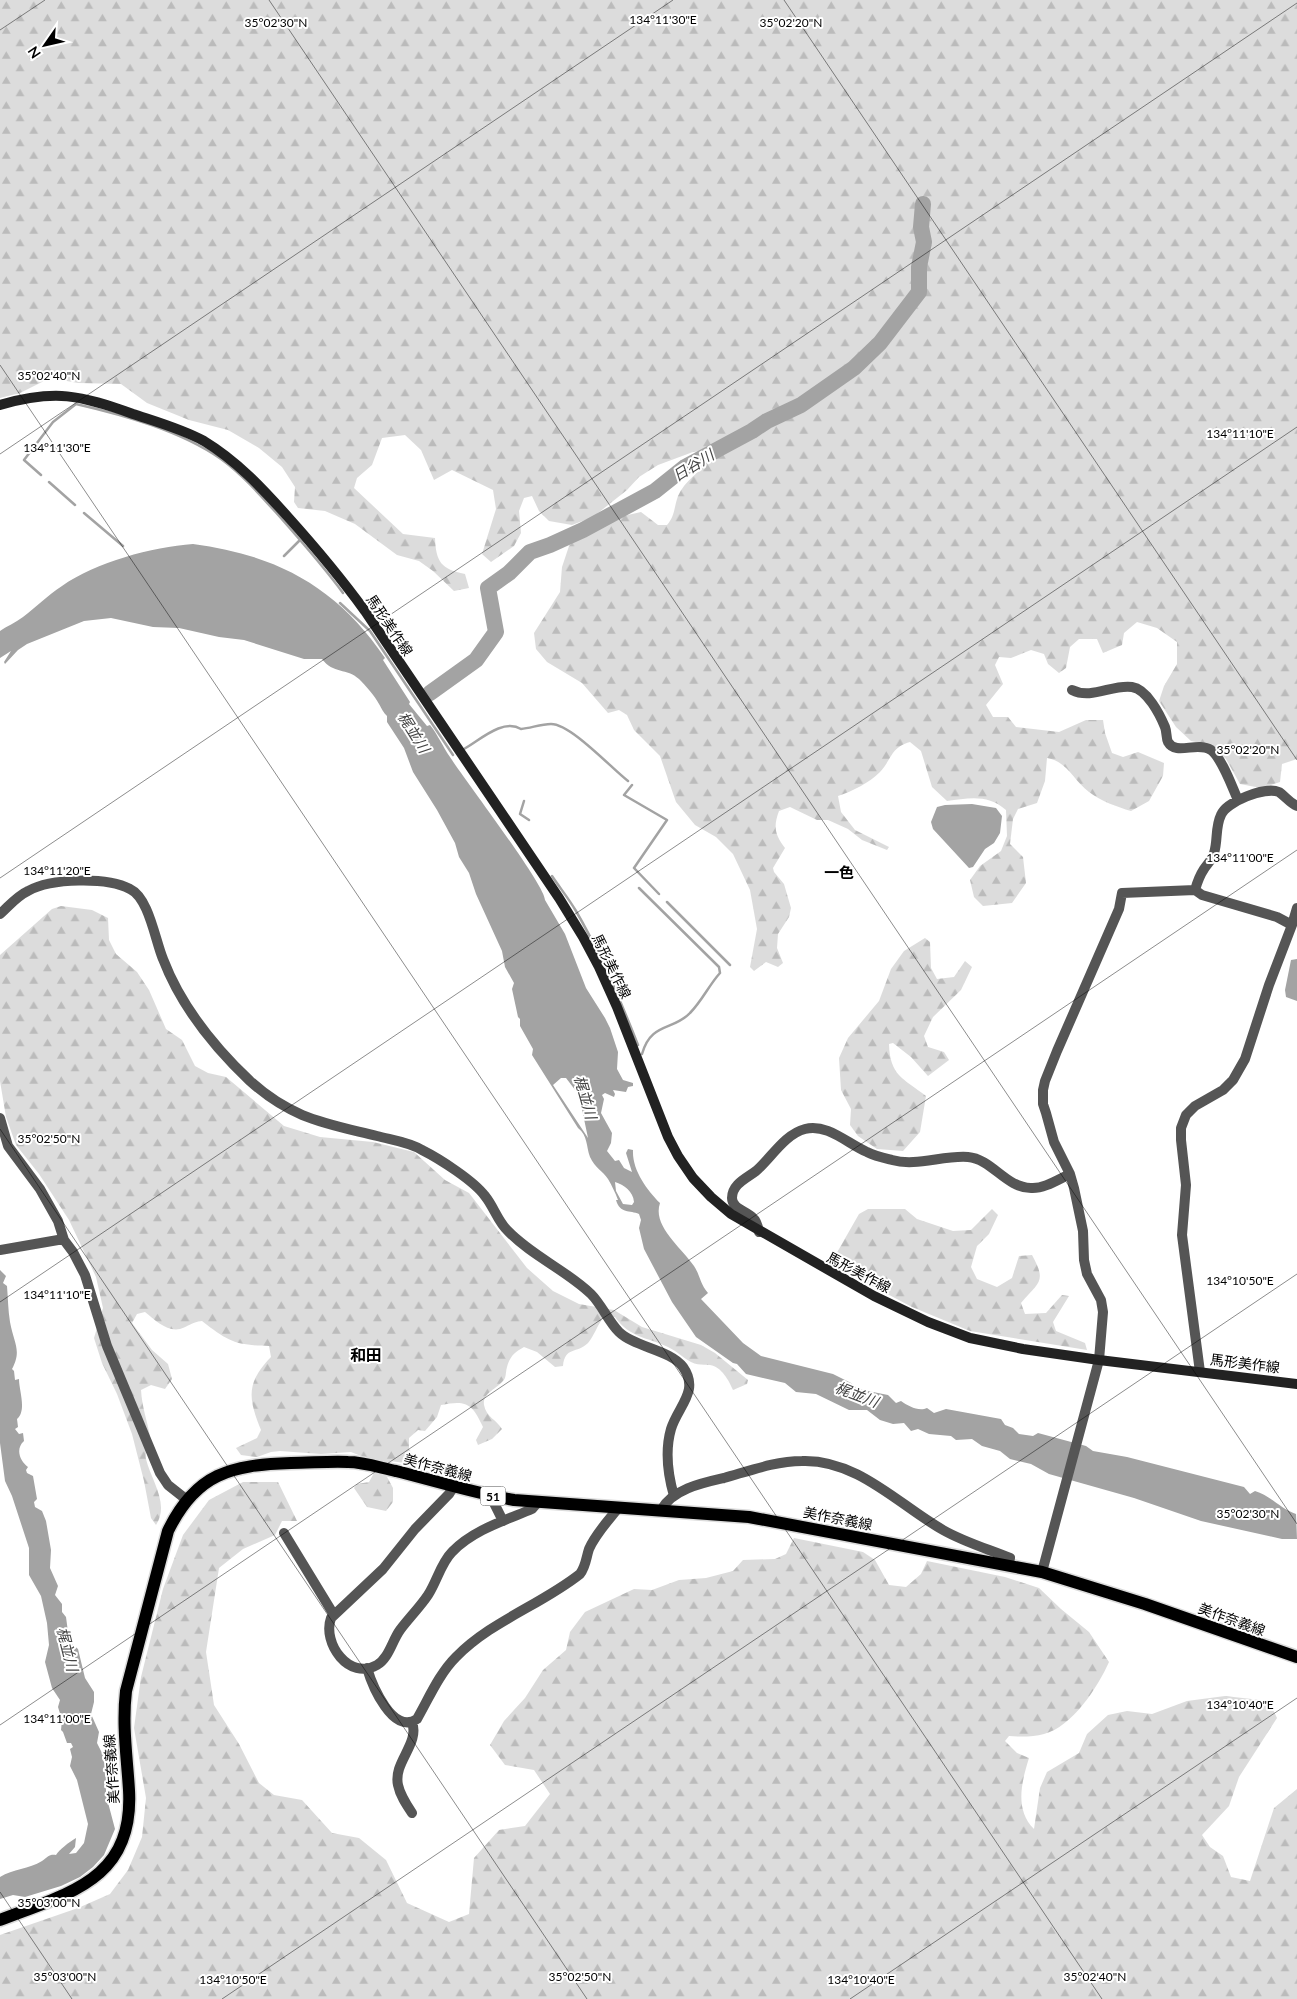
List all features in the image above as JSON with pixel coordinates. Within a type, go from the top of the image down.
[{"type":"main road","name":"馬形美作線","points":[[0,405],[38,396],[58,395],[88,399],[136,414],[178,429],[203,441],[227,456],[247,472],[270,497],[338,575],[365,611],[578,929],[606,983],[658,1116],[678,1156],[693,1178],[731,1214],[759,1232],[874,1296],[928,1322],[970,1338],[1023,1349],[1099,1360],[1297,1384]]},
{"type":"main road","name":"美作奈義線","points":[[0,1920],[75,1890],[96,1877],[113,1859],[125,1835],[129,1809],[123,1715],[126,1691],[163,1548],[177,1513],[187,1500],[218,1475],[230,1470],[264,1464],[349,1462],[494,1496],[538,1502],[749,1516],[1042,1572],[1145,1604],[1297,1657]]},
{"type":"street","points":[[1072,690],[1089,694],[1122,687],[1134,687],[1141,691],[1161,720],[1166,729],[1168,742],[1173,748],[1179,750],[1199,746],[1211,750],[1222,766],[1238,800]]},
{"type":"street","points":[[1195,890],[1204,870],[1212,860],[1221,813],[1246,796],[1273,792],[1279,792],[1297,806]]},
{"type":"street","points":[[0,914],[23,894],[43,885],[86,880],[129,888],[142,900],[164,961],[187,1007],[224,1054],[272,1100],[290,1111],[310,1119],[421,1148],[477,1186],[486,1196],[505,1229],[593,1296],[619,1332],[627,1338],[675,1359],[683,1367],[688,1377],[689,1396],[672,1428],[668,1457],[670,1483],[674,1496]]},
{"type":"street","points":[[1042,1572],[1099,1360],[1103,1312],[1101,1300],[1087,1274],[1084,1260],[1083,1231],[1070,1174],[1061,1158],[1043,1104],[1045,1081],[1119,909],[1122,892],[1195,890],[1202,895],[1277,917],[1292,925]]},
{"type":"street","points":[[1200,1372],[1182,1235],[1186,1185],[1180,1140],[1181,1128],[1186,1116],[1195,1106],[1223,1090],[1233,1080],[1245,1060],[1269,985],[1297,908]]},
{"type":"street","points":[[0,1118],[8,1146],[40,1189],[58,1221],[64,1240],[74,1252],[85,1275],[107,1346],[160,1473],[168,1485],[187,1500]]},
{"type":"street","points":[[759,1232],[754,1218],[736,1206],[733,1201],[734,1190],[741,1181],[770,1159],[789,1138],[807,1128],[828,1131],[867,1152],[895,1161],[915,1162],[967,1157],[980,1160],[1012,1182],[1030,1188],[1041,1187],[1070,1174]]},
{"type":"street","points":[[0,1250],[64,1240]]},
{"type":"street","points":[[661,1510],[674,1496],[692,1487],[720,1478],[785,1462],[803,1460],[823,1463],[843,1469],[892,1494],[945,1532],[1010,1558],[1008,1566]]},
{"type":"street","points":[[454,1486],[449,1494],[415,1529],[383,1569],[334,1615],[329,1626],[329,1632],[335,1649],[354,1667],[368,1668],[376,1666],[385,1656],[401,1629],[429,1593],[451,1553],[479,1532],[532,1509],[538,1502]]},
{"type":"street","points":[[494,1496],[494,1503],[503,1521]]},
{"type":"street","points":[[368,1668],[373,1686],[391,1714],[404,1722],[412,1722],[417,1719],[443,1672],[472,1642],[580,1574],[586,1566],[589,1550],[595,1537],[619,1507]]},
{"type":"street","points":[[284,1533],[334,1615]]},
{"type":"street","points":[[412,1722],[414,1736],[399,1770],[397,1783],[400,1794],[412,1813]]},
{"type":"green space","points":[[0,0],[1297,0],[1297,759],[1282,764],[1280,782],[1261,788],[1240,784],[1226,759],[1211,745],[1191,741],[1176,727],[1159,701],[1164,686],[1177,664],[1177,642],[1157,628],[1137,622],[1124,633],[1122,645],[1103,653],[1097,639],[1079,639],[1070,647],[1066,668],[1059,673],[1048,664],[1044,654],[1031,650],[1011,658],[999,657],[995,665],[1003,684],[986,705],[993,717],[1008,717],[1016,727],[1059,732],[1086,720],[1103,720],[1112,753],[1123,757],[1138,752],[1164,763],[1163,776],[1149,801],[1131,811],[1109,803],[1089,792],[1060,763],[1047,758],[1045,781],[1037,803],[1018,809],[1013,819],[1010,844],[1023,857],[1026,883],[1012,903],[983,906],[974,897],[970,880],[980,866],[1001,851],[1007,836],[1006,810],[985,799],[971,798],[947,801],[932,787],[921,751],[910,742],[904,744],[895,750],[880,772],[871,780],[838,796],[841,812],[855,830],[889,847],[887,850],[862,840],[848,829],[828,820],[817,820],[790,807],[779,811],[776,831],[785,848],[773,868],[784,884],[791,908],[789,917],[778,934],[777,948],[783,963],[778,967],[766,962],[754,971],[750,967],[757,929],[750,890],[733,854],[716,837],[695,825],[676,802],[660,756],[634,730],[627,715],[619,710],[608,713],[582,683],[547,662],[536,649],[534,633],[560,592],[562,567],[569,546],[577,537],[619,517],[641,512],[658,525],[667,525],[670,522],[678,496],[684,486],[711,461],[711,450],[693,452],[658,465],[639,477],[627,490],[593,517],[572,525],[549,521],[539,511],[532,496],[524,498],[519,511],[521,533],[514,546],[491,562],[482,554],[496,509],[493,490],[452,470],[434,480],[421,450],[405,435],[382,438],[372,465],[357,478],[354,488],[403,534],[435,538],[437,553],[441,563],[450,570],[465,574],[469,588],[454,591],[433,571],[419,561],[397,555],[355,524],[325,511],[298,508],[294,502],[295,487],[282,467],[259,448],[228,430],[189,420],[147,403],[121,384],[78,383],[50,378],[20,393],[0,398]]},
{"type":"green space","points":[[61,906],[92,910],[108,918],[109,940],[116,954],[137,972],[149,990],[166,1029],[182,1040],[195,1066],[208,1073],[226,1077],[284,1126],[320,1137],[373,1142],[414,1152],[445,1180],[469,1193],[527,1268],[553,1291],[579,1304],[614,1310],[642,1327],[701,1345],[715,1353],[748,1380],[747,1384],[733,1390],[718,1368],[691,1362],[668,1347],[633,1333],[615,1317],[603,1318],[588,1343],[569,1353],[564,1360],[563,1366],[555,1367],[537,1352],[524,1347],[513,1355],[508,1363],[505,1378],[488,1393],[484,1401],[487,1413],[502,1429],[492,1439],[478,1445],[476,1440],[483,1427],[475,1413],[467,1405],[457,1403],[441,1405],[437,1417],[425,1431],[418,1430],[409,1438],[409,1449],[417,1460],[412,1464],[390,1461],[386,1475],[393,1488],[393,1502],[386,1511],[367,1507],[354,1488],[357,1484],[369,1482],[374,1473],[366,1458],[351,1452],[321,1454],[280,1451],[257,1457],[241,1455],[236,1448],[257,1438],[261,1430],[254,1409],[252,1391],[257,1375],[271,1357],[269,1346],[248,1345],[233,1341],[219,1334],[202,1321],[180,1329],[170,1329],[161,1325],[145,1312],[137,1314],[132,1323],[152,1350],[168,1364],[172,1379],[165,1389],[151,1385],[141,1390],[150,1436],[146,1459],[158,1492],[161,1509],[156,1525],[151,1518],[132,1434],[117,1394],[102,1363],[94,1338],[103,1308],[96,1277],[69,1220],[39,1174],[16,1145],[6,1117],[0,1081],[0,955],[52,909]]},
{"type":"green space","points":[[925,938],[930,942],[931,968],[937,979],[954,977],[965,961],[972,967],[961,990],[933,1017],[924,1036],[928,1047],[944,1052],[949,1060],[928,1076],[911,1057],[893,1043],[889,1044],[895,1070],[904,1080],[926,1096],[920,1132],[903,1151],[877,1149],[858,1136],[850,1125],[851,1109],[841,1090],[839,1058],[848,1038],[879,1001],[891,969],[904,951]]},
{"type":"green space","points":[[868,1209],[905,1209],[917,1219],[953,1231],[971,1230],[992,1209],[998,1215],[989,1234],[977,1246],[971,1267],[977,1279],[997,1287],[1012,1278],[1019,1256],[1032,1255],[1037,1264],[1040,1277],[1036,1286],[1021,1303],[1025,1314],[1046,1313],[1062,1295],[1069,1296],[1053,1322],[1056,1331],[1085,1343],[1087,1350],[970,1331],[912,1307],[840,1269],[835,1256],[859,1214]]},
{"type":"green space","points":[[243,1482],[278,1482],[297,1521],[282,1521],[275,1535],[243,1549],[219,1568],[206,1652],[214,1705],[239,1744],[259,1783],[274,1795],[302,1800],[332,1833],[359,1838],[386,1860],[407,1903],[449,1922],[469,1914],[474,1858],[499,1830],[525,1826],[550,1794],[534,1770],[505,1765],[490,1745],[504,1721],[525,1698],[543,1670],[566,1650],[570,1632],[585,1612],[634,1589],[652,1590],[679,1580],[706,1578],[733,1571],[743,1560],[775,1559],[786,1554],[794,1538],[863,1552],[875,1560],[889,1585],[906,1587],[921,1574],[927,1561],[1005,1577],[1039,1588],[1089,1632],[1109,1662],[1083,1705],[1074,1715],[1054,1730],[1036,1736],[1009,1736],[1005,1741],[1017,1753],[1029,1758],[1021,1795],[1024,1813],[1034,1829],[1040,1788],[1047,1772],[1079,1753],[1087,1734],[1108,1715],[1127,1711],[1152,1714],[1187,1701],[1225,1696],[1269,1701],[1277,1718],[1239,1777],[1229,1806],[1202,1835],[1210,1847],[1223,1856],[1231,1877],[1250,1881],[1274,1808],[1297,1789],[1297,1999],[0,1999],[0,1935],[78,1908],[110,1894],[128,1870],[142,1837],[146,1798],[134,1728],[141,1677],[163,1589],[183,1535],[209,1500]]},
{"type":"water","name":"梶並川","points":[[193,544],[252,556],[302,578],[347,612],[385,658],[383,660],[410,702],[409,704],[427,726],[430,725],[433,729],[458,769],[519,854],[565,934],[586,988],[610,1028],[618,1052],[617,1069],[623,1080],[633,1083],[633,1086],[628,1087],[626,1092],[613,1090],[614,1097],[605,1093],[602,1095],[604,1099],[601,1113],[612,1133],[611,1143],[607,1151],[615,1161],[619,1160],[624,1168],[632,1172],[626,1153],[628,1149],[633,1150],[635,1165],[645,1186],[660,1203],[660,1220],[664,1228],[694,1266],[708,1293],[701,1299],[743,1343],[761,1356],[833,1374],[851,1383],[858,1389],[888,1395],[896,1403],[901,1401],[917,1409],[927,1408],[934,1413],[946,1409],[1001,1419],[1005,1425],[1013,1428],[1019,1434],[1033,1436],[1038,1433],[1086,1446],[1093,1451],[1127,1457],[1244,1487],[1250,1494],[1255,1491],[1261,1493],[1296,1514],[1297,1539],[1282,1539],[1201,1521],[1134,1498],[1049,1474],[1031,1464],[1010,1459],[1000,1451],[982,1446],[972,1439],[956,1440],[951,1436],[929,1434],[918,1429],[911,1431],[904,1423],[893,1424],[880,1420],[867,1410],[849,1410],[816,1394],[796,1392],[785,1383],[746,1374],[737,1364],[696,1337],[672,1302],[644,1249],[639,1228],[641,1220],[639,1214],[620,1208],[608,1179],[590,1157],[584,1134],[578,1128],[532,1055],[533,1049],[520,1026],[512,989],[514,983],[505,967],[502,951],[476,894],[469,873],[459,857],[455,843],[437,810],[413,772],[404,748],[387,722],[387,716],[373,694],[359,679],[350,673],[331,667],[322,659],[304,659],[244,640],[219,637],[179,628],[153,627],[111,618],[84,621],[27,644],[18,650],[5,664],[4,662],[11,651],[0,658],[0,631],[23,617],[52,593],[76,577],[125,557],[160,548]],"holes":[[[561,1078],[566,1078],[579,1095],[588,1138],[553,1085]],[[615,1182],[630,1192],[634,1202],[632,1205],[623,1204],[616,1191]]]},
{"type":"water","points":[[972,804],[996,808],[1002,816],[1000,833],[994,843],[985,849],[973,867],[969,868],[933,829],[931,822],[937,807]]},
{"type":"water","points":[[1297,959],[1297,1001],[1286,997],[1285,990],[1291,960]]},
{"type":"water","name":"梶並川","points":[[0,1270],[6,1276],[3,1283],[7,1286],[10,1322],[17,1352],[12,1369],[15,1380],[19,1379],[22,1400],[22,1411],[17,1419],[18,1427],[15,1429],[19,1434],[23,1433],[24,1441],[19,1451],[23,1462],[28,1467],[27,1473],[33,1476],[37,1499],[34,1502],[35,1507],[42,1511],[46,1521],[51,1550],[50,1568],[58,1586],[55,1595],[62,1604],[62,1612],[66,1617],[68,1632],[71,1635],[71,1643],[78,1649],[85,1678],[94,1692],[91,1714],[99,1732],[97,1743],[103,1755],[102,1757],[106,1760],[106,1795],[115,1829],[104,1855],[80,1877],[61,1886],[25,1897],[13,1895],[0,1899],[0,1877],[37,1864],[50,1855],[56,1855],[76,1838],[75,1847],[69,1854],[76,1853],[84,1843],[88,1824],[77,1780],[70,1766],[72,1757],[70,1749],[73,1747],[71,1743],[67,1743],[61,1730],[62,1720],[58,1707],[60,1700],[52,1688],[45,1662],[49,1645],[47,1623],[41,1596],[29,1575],[29,1548],[12,1496],[5,1481],[0,1443]]},
{"type":"waterway","name":"日谷川","points":[[430,693],[476,660],[496,632],[488,588],[509,573],[530,552],[583,530],[655,491],[685,467],[767,421],[801,405],[854,368],[880,343],[919,292],[919,267],[924,242],[921,227],[923,204]]},
{"type":"waterway","points":[[41,475],[24,460],[53,422],[76,404],[113,413],[170,432],[205,449],[237,472],[288,526],[343,593]]},
{"type":"waterway","points":[[49,482],[75,505]]},
{"type":"waterway","points":[[84,513],[123,546]]},
{"type":"waterway","points":[[284,556],[300,540]]},
{"type":"waterway","points":[[340,603],[370,631],[453,755]]},
{"type":"waterway","points":[[464,749],[499,728],[514,726],[521,729],[551,724],[569,731],[580,739],[628,781]]},
{"type":"waterway","points":[[632,785],[624,795],[667,820],[634,868],[659,894]]},
{"type":"waterway","points":[[524,801],[520,814],[529,820]]},
{"type":"waterway","points":[[552,876],[573,907],[594,944],[638,1045]]},
{"type":"waterway","points":[[639,888],[719,967],[720,973],[690,1013],[651,1037],[642,1054]]},
{"type":"waterway","points":[[667,902],[730,965]]},
{"type":"district","name":"一色","points":[[839,872]]},
{"type":"district","name":"和田","points":[[366,1354]]}]
